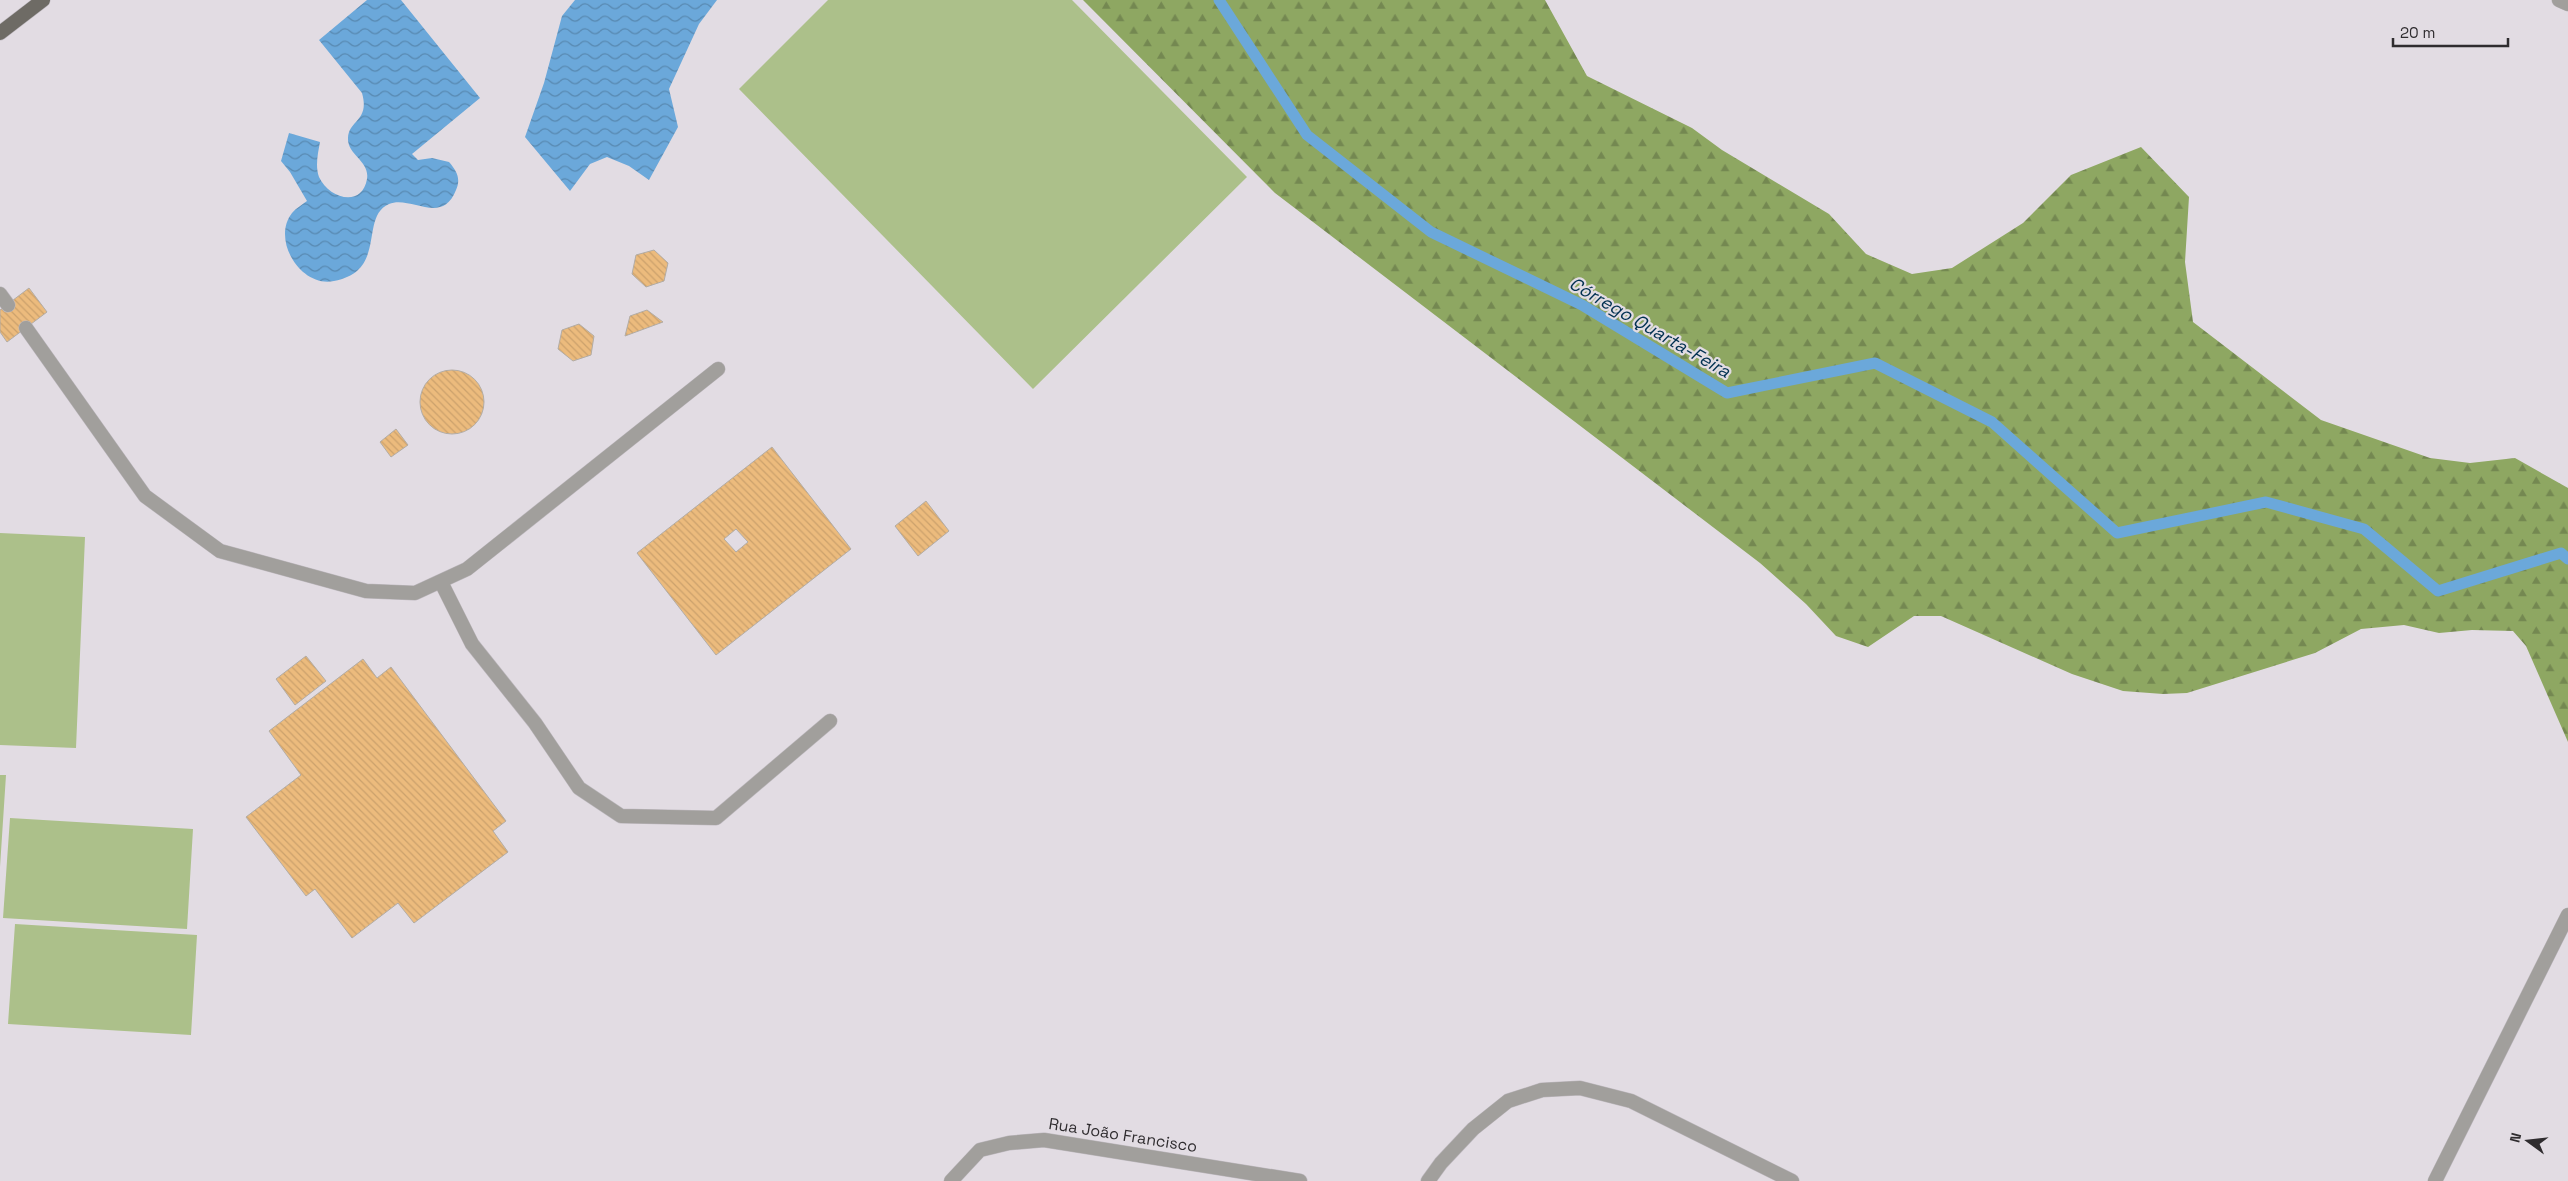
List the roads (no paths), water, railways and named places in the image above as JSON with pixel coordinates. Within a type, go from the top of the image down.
[{"type":"main road","points":[[0,33],[43,0]]},
{"type":"street","points":[[2559,0],[2568,4]]},
{"type":"street","points":[[26,328],[145,496],[220,551],[366,592],[415,593],[467,569],[718,369]]},
{"type":"street","points":[[441,582],[472,644],[535,723],[578,788],[621,816],[716,818],[830,721]]},
{"type":"street","points":[[2435,1181],[2568,915]]},
{"type":"street","points":[[1428,1181],[1441,1163],[1473,1129],[1508,1101],[1542,1090],[1580,1088],[1630,1102],[1792,1181]]},
{"type":"street","name":"Rua João Francisco","points":[[951,1180],[980,1150],[1009,1143],[1044,1140],[1300,1181]]},
{"type":"water","points":[[367,0],[401,0],[480,98],[412,154],[418,160],[432,158],[449,162],[452,165],[458,182],[450,201],[443,206],[434,208],[398,202],[389,204],[380,211],[375,220],[367,256],[361,267],[351,275],[334,281],[322,281],[311,277],[301,270],[287,248],[286,224],[292,213],[307,201],[290,172],[281,161],[289,133],[320,142],[317,168],[319,177],[324,185],[337,195],[345,197],[359,194],[364,188],[367,173],[365,167],[351,149],[348,138],[349,132],[363,109],[362,93],[319,40]]},
{"type":"water","points":[[575,0],[717,0],[699,24],[669,89],[678,127],[649,180],[629,166],[607,157],[590,164],[570,191],[525,137],[544,83],[562,16]]},
{"type":"waterway","name":"Córrego Quarta-Feira","points":[[1219,0],[1307,135],[1431,232],[1582,305],[1727,393],[1875,363],[1992,422],[2117,533],[2266,502],[2364,529],[2438,591],[2561,553],[2568,559]]}]
